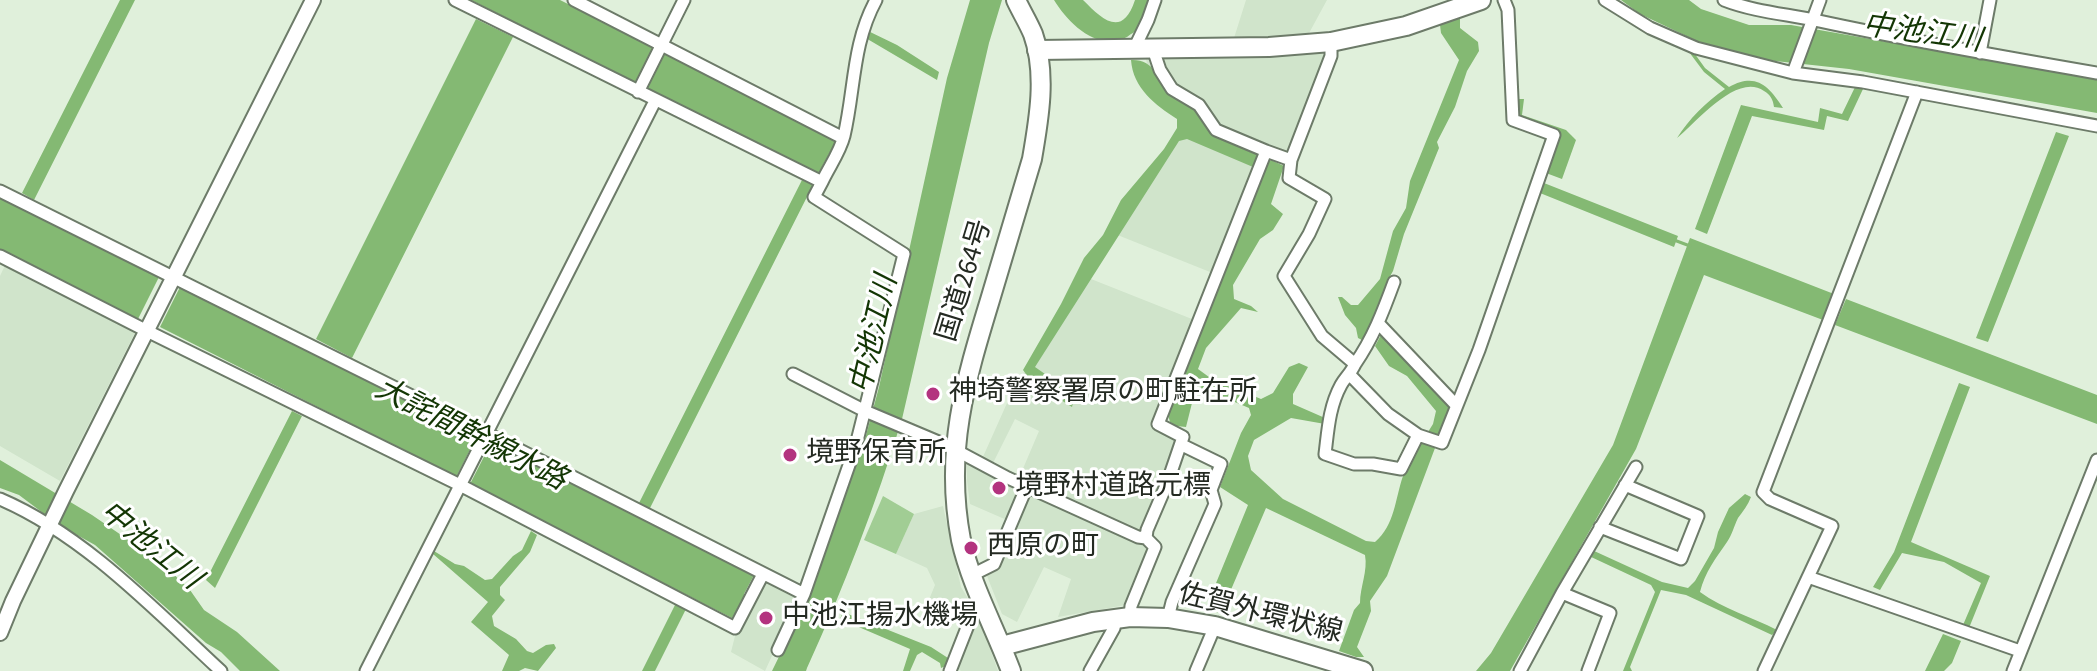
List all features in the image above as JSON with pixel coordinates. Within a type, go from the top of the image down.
[{"type":"main road","name":"国道264号","points":[[1011,671],[962,543],[956,509],[955,450],[959,412],[969,371],[1032,159],[1038,123],[1040,79],[1037,50],[1016,0]]},
{"type":"main road","points":[[1037,50],[1269,47],[1331,42],[1406,26],[1481,0]]},
{"type":"main road","name":"佐賀外環状線","points":[[1002,646],[1093,622],[1168,618],[1215,626],[1363,671]]},
{"type":"street","points":[[0,633],[66,491],[313,0]]},
{"type":"street","points":[[455,0],[814,178]]},
{"type":"street","points":[[574,0],[843,138]]},
{"type":"street","points":[[638,92],[684,0]]},
{"type":"street","points":[[778,650],[804,594],[856,445],[904,254],[814,197],[814,178],[843,138],[856,54],[876,0]]},
{"type":"street","points":[[1134,49],[1155,0]]},
{"type":"street","points":[[1331,42],[1331,56],[1291,160],[1289,178],[1325,199],[1284,276],[1322,336],[1388,414],[1418,435],[1442,443],[1479,350],[1554,135],[1513,120],[1508,10],[1504,0]]},
{"type":"street","points":[[1605,0],[1650,28],[1696,48],[1794,71],[2097,126]]},
{"type":"street","points":[[1724,0],[1774,14],[2097,73]]},
{"type":"street","points":[[1794,71],[1820,0]]},
{"type":"street","points":[[1980,53],[1990,0]]},
{"type":"street","points":[[1153,49],[1160,70],[1172,89],[1199,105],[1216,130],[1263,158],[1291,160]]},
{"type":"street","points":[[1764,671],[1832,526],[1770,499],[1763,492],[1917,92]]},
{"type":"street","points":[[366,671],[655,101]]},
{"type":"street","points":[[1146,538],[1183,437],[1158,424],[1263,158]]},
{"type":"street","points":[[0,191],[804,594]]},
{"type":"street","points":[[0,256],[460,485],[735,628],[763,574]]},
{"type":"street","points":[[1394,282],[1379,324],[1342,383],[1330,412],[1325,454],[1354,464],[1401,469],[1418,435]]},
{"type":"street","points":[[1379,324],[1456,405]]},
{"type":"street","points":[[793,374],[865,411],[1146,538],[1155,547],[1131,606],[1114,628],[1090,671]]},
{"type":"street","points":[[1168,618],[1172,602],[1215,504],[1211,490],[1221,464],[1182,445]]},
{"type":"street","points":[[2013,671],[2097,460]]},
{"type":"street","points":[[1520,671],[1636,467]]},
{"type":"street","points":[[1600,527],[1681,559],[1698,516],[1625,485]]},
{"type":"street","points":[[972,575],[994,564],[1027,486]]},
{"type":"street","points":[[0,499],[84,549],[221,671]]},
{"type":"street","points":[[1808,577],[2020,651]]},
{"type":"street","points":[[1562,593],[1610,613],[1588,671]]},
{"type":"street","points":[[950,671],[972,615],[985,609]]},
{"type":"street","points":[[1196,671],[1215,626]]},
{"type":"shaded area","points":[[1246,0],[1327,0],[1308,35],[1234,38]]},
{"type":"shaded area","points":[[1339,50],[1294,165],[1268,156],[1220,276],[1115,234],[1188,119],[1153,94],[1146,59]]},
{"type":"shaded area","points":[[9,257],[140,323],[60,481],[0,446],[0,276]]},
{"type":"shaded area","points":[[1086,277],[1202,323],[1161,430],[1178,440],[1142,533],[1153,545],[1126,605],[1058,617],[1071,579],[1044,567],[1017,622],[1002,614],[987,576],[999,563],[1016,524],[970,504],[967,453],[982,459],[1020,374],[1031,370]],"holes":[[[1015,419],[1039,431],[1019,478],[992,465]]]},
{"type":"shaded area","points":[[883,496],[914,514],[896,554],[864,540]]},
{"type":"shaded area","points":[[943,506],[961,587],[978,615],[998,671],[961,671],[949,663],[967,622],[926,607],[935,585],[927,568],[896,554],[914,514]]},
{"type":"shaded area","points":[[764,580],[799,597],[765,671],[731,652],[736,632]]},
{"type":"water","points":[[120,0],[135,0],[34,200],[22,193]]},
{"type":"water","points":[[471,0],[560,0],[654,47],[636,83]]},
{"type":"water","points":[[970,0],[1002,0],[989,43],[902,419],[859,545],[806,671],[772,671],[811,591],[864,443],[947,78]]},
{"type":"water","points":[[1054,0],[1083,0],[1104,19],[1118,22],[1130,12],[1135,0],[1151,0],[1138,30],[1116,41],[1105,41],[1076,26]]},
{"type":"water","points":[[1621,0],[1689,0],[1701,9],[1749,25],[1791,25],[2097,79],[2097,113],[1849,69],[1766,60],[1699,42],[1640,14]]},
{"type":"water","points":[[1460,18],[1460,28],[1478,42],[1479,51],[1467,71],[1455,107],[1437,142],[1439,148],[1404,234],[1371,331],[1362,340],[1345,315],[1338,297],[1351,305],[1358,305],[1380,279],[1393,231],[1406,208],[1410,181],[1459,60],[1441,33],[1440,25]]},
{"type":"water","points":[[476,19],[513,37],[352,358],[316,339]]},
{"type":"water","points":[[866,30],[897,45],[939,72],[937,80],[864,37]]},
{"type":"water","points":[[1692,50],[1705,68],[1729,87],[1754,81],[1767,88],[1783,108],[1774,107],[1764,91],[1753,87],[1742,88],[1718,101],[1677,138],[1698,111],[1725,89],[1704,72],[1689,52]]},
{"type":"water","points":[[663,52],[836,141],[818,174],[646,88]]},
{"type":"water","points":[[1131,60],[1150,66],[1171,93],[1257,155],[1253,167],[1187,139],[1179,141],[1035,367],[1075,395],[1072,407],[1031,381],[1023,370],[1084,258],[1103,235],[1121,200],[1164,149],[1177,128],[1177,119],[1153,102],[1141,87]]},
{"type":"water","points":[[1856,85],[1863,89],[1848,121],[1827,116],[1824,130],[1752,116],[1707,234],[1695,229],[1741,105],[1818,122],[1820,108],[1842,114]]},
{"type":"water","points":[[1518,99],[1524,99],[1522,115],[1566,130],[1576,140],[1562,179],[1546,173],[1560,132],[1516,116]]},
{"type":"water","points":[[2056,132],[2069,136],[1988,342],[1976,338]]},
{"type":"water","points":[[1271,160],[1284,166],[1271,204],[1283,214],[1273,230],[1260,239],[1233,285],[1234,299],[1258,312],[1241,308],[1206,348],[1198,369],[1209,377],[1261,399],[1273,393],[1289,367],[1299,363],[1308,367],[1293,394],[1293,404],[1325,418],[1325,424],[1291,418],[1254,440],[1248,456],[1251,470],[1283,499],[1366,541],[1375,542],[1387,528],[1405,472],[1423,441],[1435,448],[1387,576],[1370,601],[1371,611],[1357,647],[1364,657],[1339,651],[1354,610],[1360,603],[1365,555],[1266,508],[1221,613],[1205,610],[1248,505],[1220,487],[1251,415],[1249,408],[1204,389],[1194,395],[1186,427],[1170,422],[1168,415],[1266,164]]},
{"type":"water","points":[[802,180],[813,185],[649,510],[638,505]]},
{"type":"water","points":[[1544,183],[1678,236],[1674,247],[1540,193]]},
{"type":"water","points":[[0,197],[159,277],[138,319],[0,249]]},
{"type":"water","points":[[1690,238],[1834,294],[1823,320],[1704,275],[1636,449],[1510,671],[1476,671],[1491,653],[1613,445]]},
{"type":"water","name":"大詫間幹線水路","points":[[180,287],[477,436],[456,477],[160,327]]},
{"type":"water","points":[[1846,299],[2097,395],[2097,424],[1835,325]]},
{"type":"water","points":[[1382,333],[1450,407],[1441,433],[1434,436],[1428,432],[1436,411],[1407,376],[1389,366],[1375,346]]},
{"type":"water","points":[[1959,383],[1970,387],[1911,542],[1990,576],[1969,628],[1963,625],[1981,583],[1944,562],[1902,553],[1880,590],[1873,587],[1894,552]]},
{"type":"water","points":[[292,411],[302,416],[215,588],[206,580]]},
{"type":"water","points":[[491,443],[754,575],[744,594],[749,597],[743,609],[738,607],[732,618],[470,484]]},
{"type":"water","points":[[0,460],[92,515],[162,563],[190,590],[204,610],[237,632],[280,671],[240,671],[95,545],[59,525],[19,495],[0,488]]},
{"type":"water","points":[[1745,494],[1751,497],[1750,500],[1708,572],[1700,592],[1777,630],[1772,635],[1686,595],[1661,590],[1630,667],[1632,671],[1623,671],[1655,592],[1651,585],[1589,556],[1592,550],[1662,582],[1688,588],[1714,548],[1729,508]]},
{"type":"water","points":[[531,531],[537,535],[530,552],[500,587],[500,595],[505,600],[492,616],[494,626],[516,639],[527,651],[533,653],[554,644],[556,648],[538,671],[525,668],[502,671],[509,655],[471,622],[488,602],[433,554],[434,551],[485,580],[492,579],[522,550]]},
{"type":"water","points":[[676,603],[686,609],[655,671],[642,671]]},
{"type":"water","points":[[843,612],[931,647],[948,658],[948,665],[941,668],[940,663],[922,652],[917,655],[910,671],[903,671],[910,649],[840,619]]},
{"type":"water","points":[[1943,634],[1961,641],[1952,663],[1944,671],[1925,671]]},
{"type":"waterway","points":[[1674,240],[1690,246]]},
{"type":"place","name":"神埼警察署原の町駐在所","points":[[933,394]]},
{"type":"place","name":"境野保育所","points":[[790,455]]},
{"type":"place","name":"境野村道路元標","points":[[999,488]]},
{"type":"place","name":"西原の町","points":[[971,548]]},
{"type":"place","name":"中池江揚水機場","points":[[766,618]]},
{"type":"water label","name":"中池江川","points":[[1922,35]]},
{"type":"water label","name":"中池江川","points":[[876,335]]},
{"type":"water label","name":"中池江川","points":[[149,547]]}]
